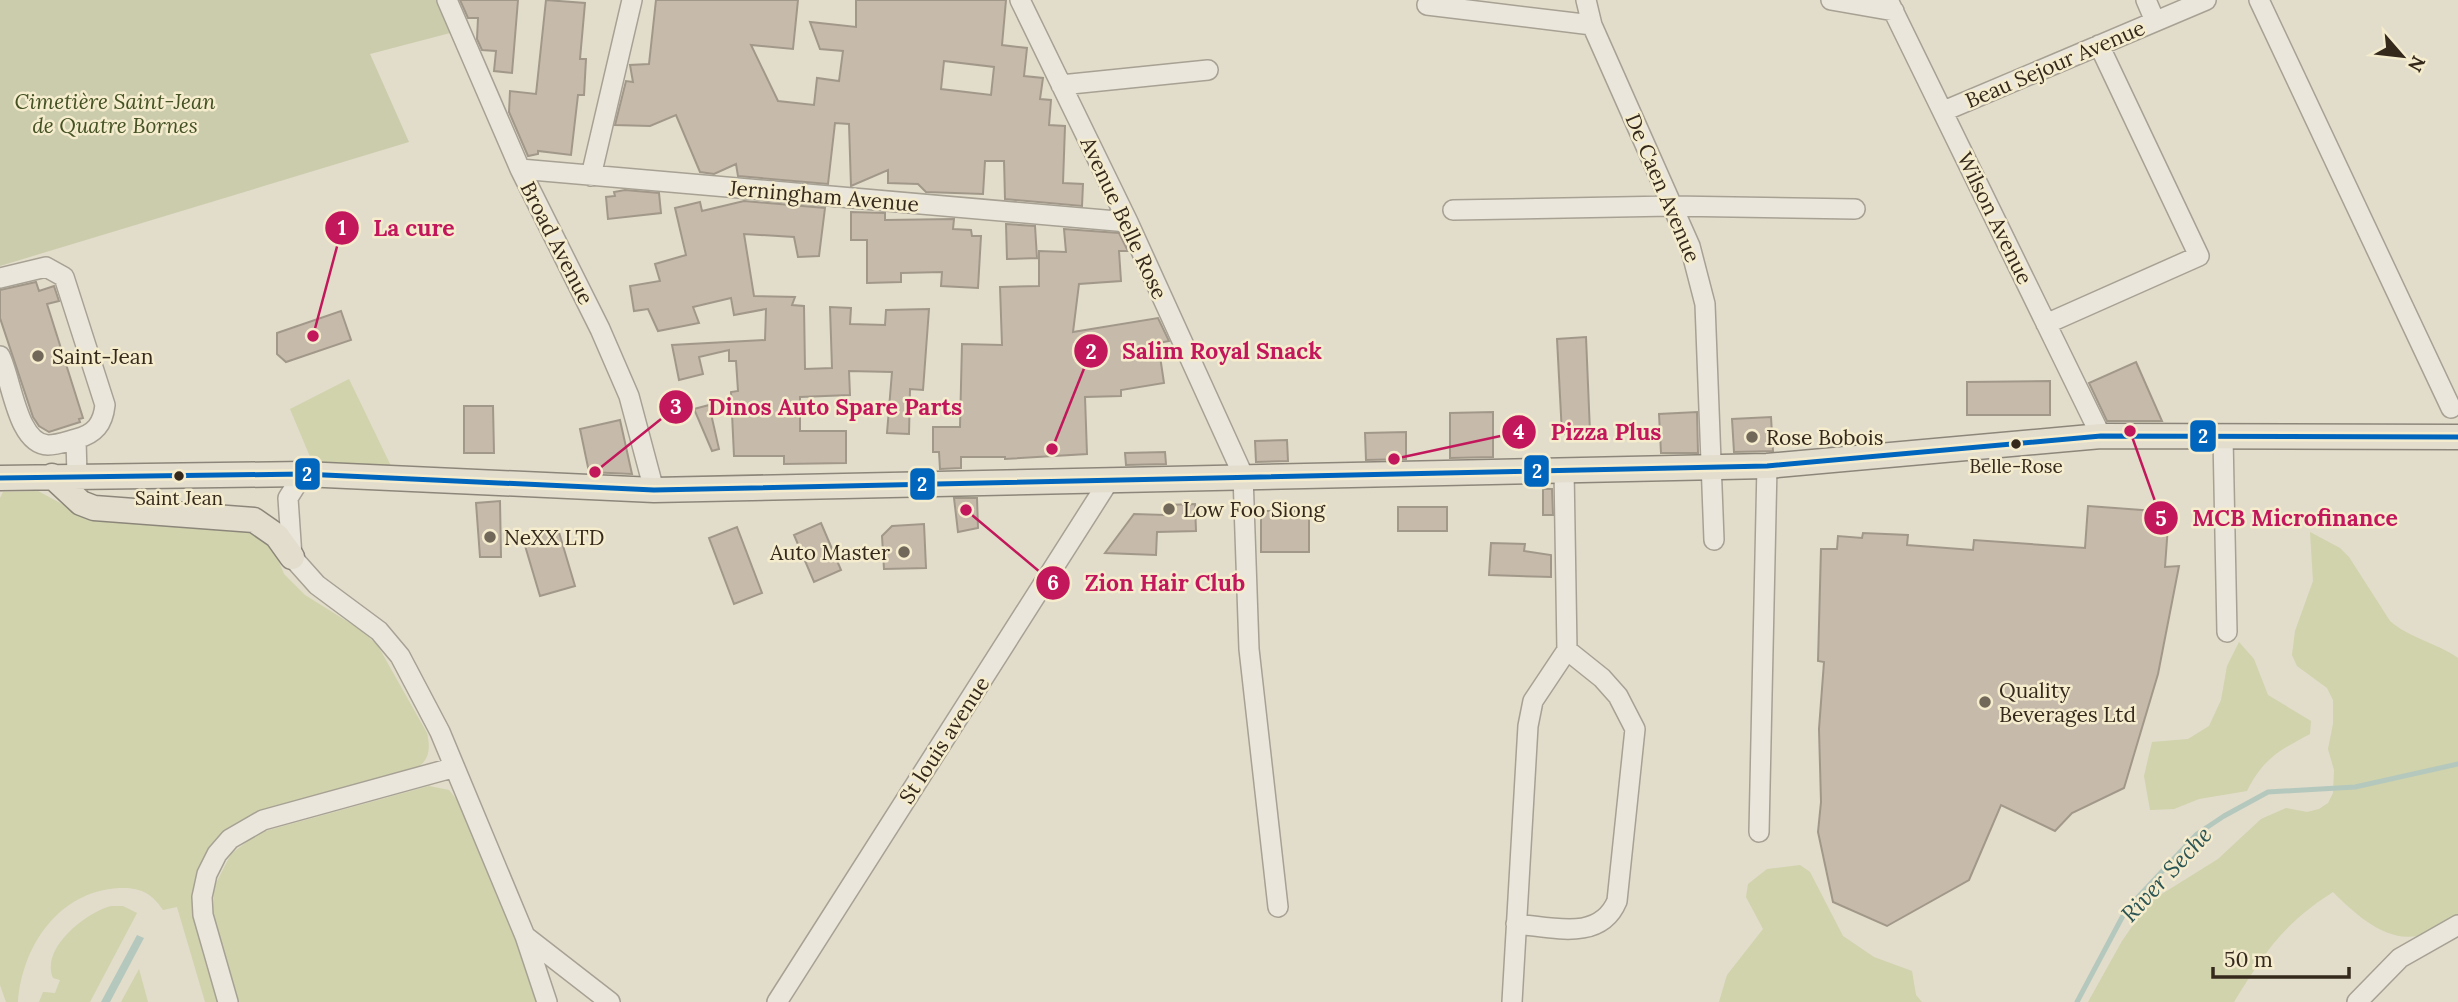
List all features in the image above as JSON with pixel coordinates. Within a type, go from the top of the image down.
[{"type":"main road","points":[[0,478],[303,474],[654,490],[1243,475],[1767,466],[2101,436],[2458,437]]},
{"type":"main road","points":[[52,477],[81,503],[94,508],[254,520],[265,525],[277,536],[292,557]]},
{"type":"street","name":"Broad Avenue","points":[[447,0],[520,169],[600,329],[629,396],[654,490]]},
{"type":"street","points":[[591,176],[632,0]]},
{"type":"street","name":"Avenue Belle Rose","points":[[1020,0],[1128,222],[1243,475]]},
{"type":"street","name":"De Caen Avenue","points":[[1586,0],[1592,24],[1690,246],[1705,304],[1714,540]]},
{"type":"street","points":[[1831,0],[1891,6]]},
{"type":"street","points":[[2146,0],[2155,21]]},
{"type":"street","name":"Beau Sejour Avenue","points":[[1944,111],[2206,0]]},
{"type":"street","points":[[2259,0],[2451,408]]},
{"type":"street","points":[[1427,5],[1592,24]]},
{"type":"street","name":"Wilson Avenue","points":[[1891,6],[2101,436]]},
{"type":"street","points":[[2046,324],[2200,256],[2099,45]]},
{"type":"street","points":[[1061,85],[1208,70]]},
{"type":"street","name":"Jerningham Avenue","points":[[520,169],[1128,222]]},
{"type":"street","points":[[1452,210],[1671,206],[1855,209]]},
{"type":"street","points":[[0,278],[46,267],[64,277],[105,405],[103,421],[94,432],[76,439],[47,445],[30,438],[19,418],[14,392],[0,356]]},
{"type":"street","points":[[2224,436],[2227,632]]},
{"type":"street","points":[[76,439],[77,476]]},
{"type":"street","points":[[1759,832],[1767,466]]},
{"type":"street","points":[[1512,1002],[1528,726],[1533,701],[1567,650],[1564,469]]},
{"type":"street","points":[[303,474],[288,498],[292,557],[317,585],[379,631],[400,656],[440,732],[452,768],[525,936],[547,1002]]},
{"type":"street","points":[[1243,475],[1249,649],[1278,907]]},
{"type":"street","name":"St louis avenue","points":[[777,1002],[1111,479]]},
{"type":"street","points":[[1517,924],[1577,929],[1597,926],[1608,918],[1617,901],[1635,729],[1618,696],[1602,678],[1567,650]]},
{"type":"street","points":[[228,1002],[203,915],[202,897],[207,874],[216,854],[230,839],[263,820],[452,768]]},
{"type":"street","points":[[2357,1002],[2400,958],[2458,925]]},
{"type":"street","points":[[525,936],[610,1002]]},
{"type":"green space","name":"Cimetière Saint-Jean de Quatre Bornes","points":[[0,0],[440,0],[454,32],[370,54],[409,142],[0,266]]},
{"type":"green space","points":[[349,379],[391,466],[316,471],[290,409]]},
{"type":"green space","points":[[38,491],[86,517],[247,526],[270,540],[284,574],[305,595],[361,630],[378,646],[427,733],[428,755],[413,770],[258,813],[221,834],[208,849],[200,868],[196,893],[197,924],[218,1002],[205,1002],[177,907],[163,910],[145,892],[126,888],[98,891],[78,899],[48,925],[27,961],[18,1002],[6,1002],[0,985],[0,498],[3,492]]},
{"type":"green space","points":[[2310,532],[2340,548],[2349,557],[2390,621],[2458,658],[2458,918],[2417,936],[2393,935],[2360,917],[2333,892],[2301,916],[2276,940],[2234,1002],[2088,1002],[2122,941],[2149,902],[2218,859],[2261,819],[2286,808],[2307,812],[2319,809],[2328,803],[2333,793],[2334,770],[2328,749],[2333,724],[2333,700],[2327,688],[2297,666],[2292,655],[2295,631],[2313,581]]},
{"type":"green space","points":[[2239,642],[2254,659],[2268,695],[2311,721],[2310,734],[2272,757],[2259,771],[2247,791],[2199,799],[2174,809],[2150,810],[2144,776],[2152,742],[2188,739],[2209,726],[2221,700],[2227,666]]},
{"type":"green space","points":[[429,786],[449,790],[457,800],[515,940],[536,1002],[239,1002],[213,913],[214,887],[231,854],[258,833]]},
{"type":"green space","points":[[1800,865],[1810,872],[1843,936],[1874,957],[1912,971],[1916,995],[1922,1002],[1719,1002],[1727,975],[1763,929],[1746,897],[1748,884],[1767,869]]},
{"type":"green space","points":[[111,906],[123,906],[137,913],[90,1002],[39,1002],[43,992],[55,993],[60,980],[53,978],[51,967],[59,944],[79,924]]},
{"type":"green space","points":[[139,969],[148,1002],[121,1002]]},
{"type":"shaded area","points":[[137,935],[144,938],[110,1002],[101,1002]]},
{"type":"building","points":[[460,0],[518,0],[512,73],[494,71],[496,51],[482,50],[477,39],[478,18],[468,18]]},
{"type":"building","points":[[546,0],[585,3],[580,59],[586,59],[584,95],[578,95],[571,155],[538,151],[538,154],[528,156],[509,112],[510,91],[536,94]]},
{"type":"building","points":[[656,0],[798,0],[793,49],[751,45],[778,101],[814,105],[817,78],[839,81],[843,51],[820,49],[810,22],[856,27],[856,0],[1006,0],[1002,45],[1027,48],[1024,76],[1043,78],[1040,99],[1051,100],[1049,125],[1065,126],[1063,183],[1083,184],[1082,206],[1005,199],[1004,161],[985,161],[983,194],[926,192],[918,184],[888,183],[888,170],[851,186],[849,124],[835,123],[828,184],[738,176],[736,164],[714,174],[700,172],[676,115],[650,126],[615,125],[626,81],[633,82],[630,65],[649,64]],"holes":[[[944,61],[994,67],[991,95],[941,89]]]},
{"type":"building","points":[[625,190],[659,193],[661,213],[608,219],[606,197],[615,196],[614,192]]},
{"type":"building","points":[[744,201],[825,208],[819,256],[798,257],[794,237],[744,234],[754,296],[795,297],[792,305],[804,306],[805,369],[832,368],[830,307],[851,308],[850,324],[885,325],[886,310],[929,309],[923,390],[910,389],[909,434],[887,433],[892,372],[849,371],[850,395],[800,397],[800,431],[846,431],[846,463],[784,464],[784,456],[734,456],[731,392],[738,391],[736,361],[729,361],[729,350],[699,357],[703,374],[679,380],[672,345],[765,340],[766,309],[734,315],[731,298],[693,307],[699,323],[658,331],[648,309],[634,311],[630,286],[660,281],[655,264],[686,255],[675,208],[700,202],[702,211]]},
{"type":"building","points":[[851,212],[885,213],[885,220],[954,219],[953,229],[971,230],[972,236],[981,236],[978,288],[941,286],[942,272],[901,273],[901,282],[867,283],[867,240],[851,240]]},
{"type":"building","points":[[1006,224],[1035,226],[1037,258],[1007,259]]},
{"type":"building","points":[[1064,229],[1119,233],[1128,251],[1119,251],[1121,281],[1079,284],[1073,332],[1158,318],[1169,341],[1158,343],[1164,383],[1121,390],[1121,396],[1085,397],[1087,454],[1005,459],[961,457],[961,468],[940,469],[939,452],[933,452],[933,427],[960,427],[962,344],[1002,345],[1000,287],[1039,286],[1039,251],[1066,252]]},
{"type":"building","name":"Saint-Jean","points":[[36,282],[39,291],[54,286],[59,301],[47,304],[83,418],[79,419],[80,422],[49,432],[39,426],[33,417],[0,318],[0,290]]},
{"type":"building","points":[[341,311],[351,340],[286,362],[277,354],[277,333]]},
{"type":"building","points":[[1586,337],[1590,432],[1562,434],[1557,339]]},
{"type":"building","points":[[2136,362],[2162,421],[2107,421],[2089,383]]},
{"type":"building","points":[[2050,381],[2050,415],[1967,415],[1967,382]]},
{"type":"building","points":[[709,405],[719,449],[712,451],[694,409]]},
{"type":"building","points":[[464,406],[493,406],[494,453],[464,453]]},
{"type":"building","points":[[1493,412],[1493,457],[1450,458],[1450,413]]},
{"type":"building","points":[[1697,412],[1698,453],[1661,453],[1659,414]]},
{"type":"building","name":"Rose Bobois","points":[[1771,417],[1773,451],[1734,452],[1732,419]]},
{"type":"building","points":[[620,420],[632,474],[589,472],[580,429]]},
{"type":"building","points":[[1406,432],[1406,459],[1366,460],[1365,433]]},
{"type":"building","points":[[1287,440],[1288,461],[1256,462],[1255,441]]},
{"type":"building","points":[[1165,452],[1166,464],[1126,465],[1125,453]]},
{"type":"building","points":[[1543,489],[1552,489],[1553,515],[1543,515]]},
{"type":"building","points":[[954,498],[977,498],[978,528],[958,532]]},
{"type":"building","name":"NeXX LTD","points":[[500,501],[501,557],[480,557],[476,503]]},
{"type":"building","points":[[1195,504],[1196,531],[1157,532],[1156,555],[1105,553],[1134,514],[1165,515],[1165,505]]},
{"type":"building","name":"Quality Beverages Ltd","points":[[2088,506],[2169,512],[2165,567],[2179,566],[2158,674],[2124,788],[2072,813],[2055,831],[2001,805],[1969,880],[1887,926],[1833,902],[1818,832],[1821,802],[1819,729],[1824,662],[1818,661],[1821,549],[1837,549],[1838,536],[1862,538],[1863,533],[1908,535],[1907,545],[1973,550],[1974,540],[2085,548]]},
{"type":"building","points":[[1398,507],[1447,507],[1447,531],[1398,531]]},
{"type":"building","points":[[1261,511],[1309,511],[1309,552],[1261,552]]},
{"type":"building","points":[[821,523],[841,570],[814,582],[794,535]]},
{"type":"building","name":"Auto Master","points":[[924,524],[926,568],[884,569],[882,536],[892,526]]},
{"type":"building","points":[[737,527],[762,593],[734,604],[709,538]]},
{"type":"building","points":[[558,529],[575,586],[540,596],[523,539]]},
{"type":"building","points":[[1491,543],[1525,544],[1524,551],[1551,555],[1551,577],[1489,575]]},
{"type":"waterway","name":"River Seche","points":[[2077,1002],[2126,910],[2197,834],[2224,816],[2268,792],[2355,787],[2458,764]]},
{"type":"transit line","name":"2","points":[[0,478],[303,474],[654,490],[1767,466],[2101,436],[2458,437]]},
{"type":"place","name":"La cure","points":[[313,336]]},
{"type":"place","name":"Saint-Jean","points":[[38,356]]},
{"type":"place","name":"MCB Microfinance","points":[[2130,431]]},
{"type":"place","name":"Rose Bobois","points":[[1752,437]]},
{"type":"place","name":"Belle-Rose","points":[[2016,444]]},
{"type":"place","name":"Salim Royal Snack","points":[[1052,449]]},
{"type":"place","name":"Pizza Plus","points":[[1394,459]]},
{"type":"place","name":"Dinos Auto Spare Parts","points":[[595,472]]},
{"type":"place","name":"Saint Jean","points":[[179,476]]},
{"type":"place","name":"Low Foo Siong","points":[[1169,509]]},
{"type":"place","name":"Zion Hair Club","points":[[966,510]]},
{"type":"place","name":"NeXX LTD","points":[[490,537]]},
{"type":"place","name":"Auto Master","points":[[904,552]]},
{"type":"place","name":"Quality Beverages Ltd","points":[[1985,702]]}]
